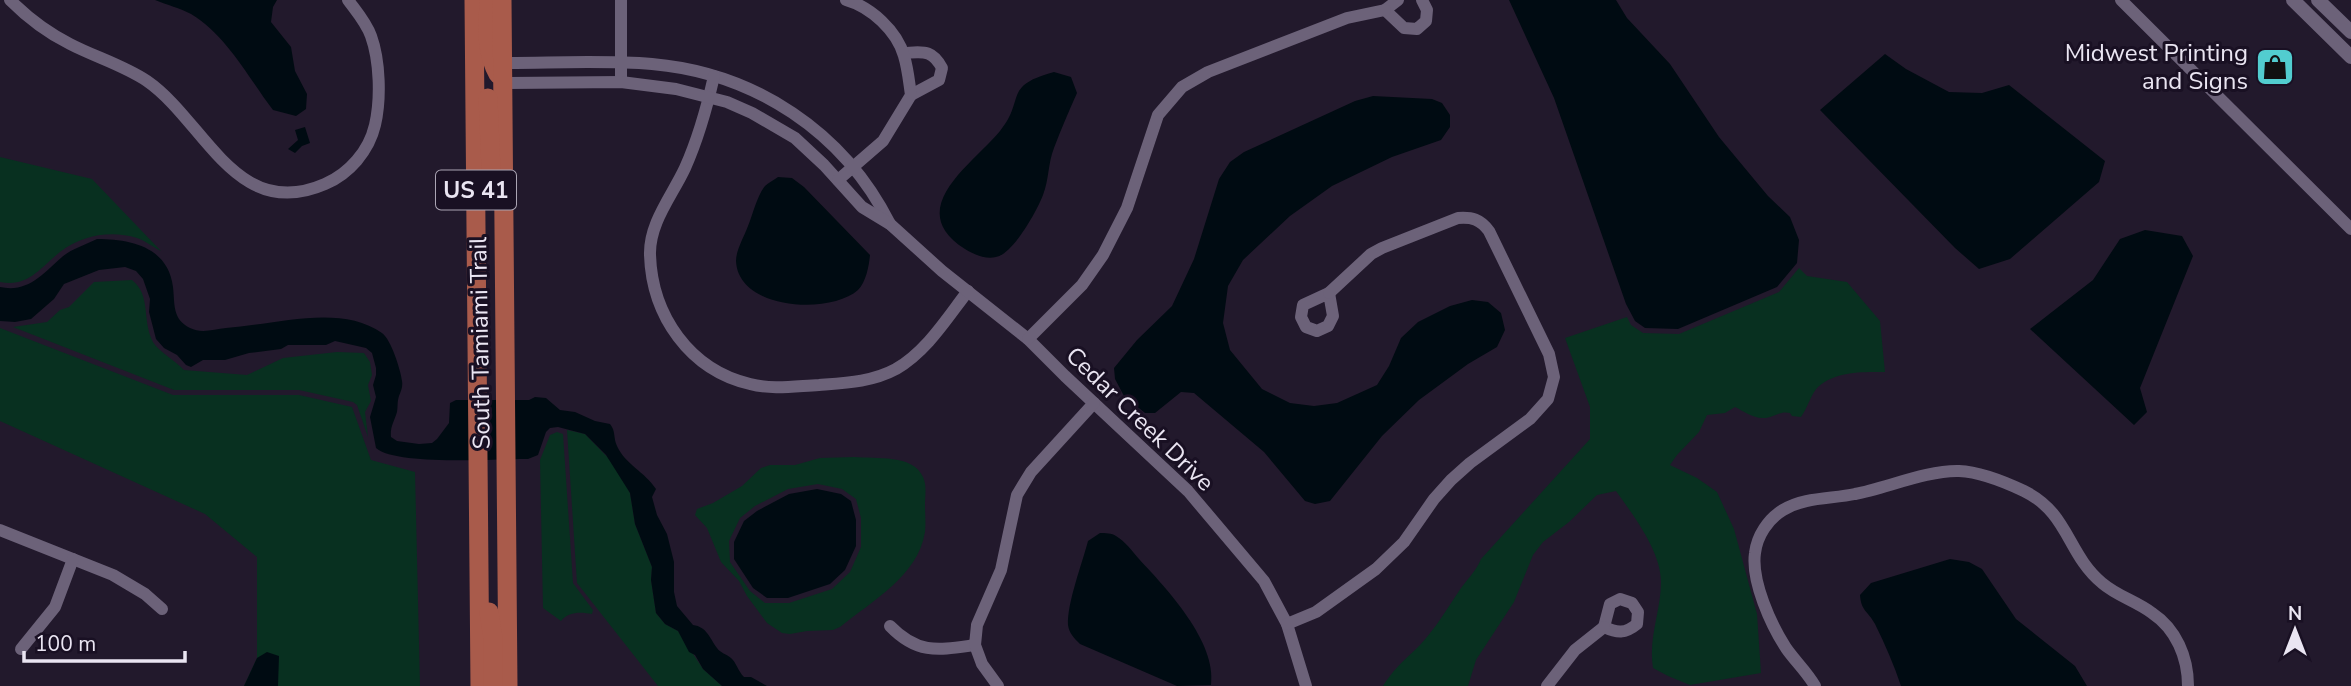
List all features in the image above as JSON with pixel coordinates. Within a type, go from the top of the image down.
[{"type":"main road","name":"South Tamiami Trail","points":[[474,0],[480,686]]},
{"type":"main road","points":[[489,0],[488,46],[492,64],[503,83]]},
{"type":"main road","name":"South Tamiami Trail","points":[[502,0],[508,686]]},
{"type":"main road","points":[[475,78],[485,83],[488,92],[490,183],[504,253]]},
{"type":"main road","points":[[479,546],[493,638],[493,686]]},
{"type":"street","points":[[10,0],[50,33],[130,71],[155,87],[239,177],[266,189],[292,192],[318,187],[348,169],[365,150],[376,125],[378,84],[374,48],[365,23],[348,0]]},
{"type":"street","points":[[621,0],[621,82]]},
{"type":"street","points":[[846,0],[875,15],[892,34],[904,53],[911,94]]},
{"type":"street","points":[[1028,339],[1082,285],[1103,255],[1127,208],[1158,115],[1182,87],[1208,72],[1347,18],[1385,10],[1398,0]]},
{"type":"street","points":[[1385,10],[1405,28],[1417,29],[1426,21],[1427,10],[1422,0]]},
{"type":"street","points":[[2121,0],[2351,229]]},
{"type":"street","points":[[2293,0],[2351,57]]},
{"type":"street","points":[[2318,0],[2351,32]]},
{"type":"street","points":[[838,180],[883,141],[911,94],[939,80],[942,68],[936,58],[926,52],[904,53]]},
{"type":"street","name":"Cedar Creek Drive","points":[[503,62],[621,62],[682,68],[750,89],[794,112],[834,145],[879,203],[890,224]]},
{"type":"street","points":[[714,76],[686,166],[660,215],[650,242],[654,285],[662,312],[676,337],[694,355],[732,378],[762,387],[777,388],[869,379],[896,369],[918,353],[968,291]]},
{"type":"street","name":"Cedar Creek Drive","points":[[503,83],[621,82],[660,86],[709,97],[752,113],[805,146],[862,207],[890,224],[911,245],[1028,339],[1188,491],[1257,570],[1287,624],[1306,686]]},
{"type":"street","points":[[1287,624],[1316,612],[1386,561],[1404,542],[1451,480],[1541,410],[1552,389],[1554,377],[1549,354],[1489,231],[1481,221],[1458,218],[1382,248],[1360,262],[1329,293]]},
{"type":"street","points":[[998,686],[982,664],[975,645],[977,625],[1001,570],[1013,511],[1023,483],[1094,403]]},
{"type":"street","points":[[1815,686],[1786,648],[1760,589],[1756,576],[1755,552],[1765,528],[1782,510],[1793,505],[1854,494],[1938,473],[1961,471],[1986,476],[2022,490],[2044,503],[2061,522],[2077,554],[2092,574],[2111,590],[2151,612],[2171,631],[2185,661],[2189,686]]},
{"type":"street","points":[[0,530],[128,583],[162,609]]},
{"type":"street","points":[[21,649],[55,607],[73,559]]},
{"type":"street","points":[[890,626],[900,636],[936,651],[975,645]]},
{"type":"street","points":[[1547,686],[1575,650],[1604,627]]},
{"type":"green space","points":[[0,157],[92,179],[161,251],[140,239],[107,234],[87,238],[69,246],[26,279],[19,282],[0,282]]},
{"type":"green space","points":[[1799,268],[1807,276],[1847,282],[1880,321],[1885,372],[1850,374],[1825,382],[1816,389],[1801,417],[1786,412],[1759,418],[1735,407],[1725,413],[1707,415],[1699,432],[1670,465],[1697,478],[1717,492],[1734,529],[1757,614],[1761,673],[1690,685],[1653,668],[1652,646],[1660,593],[1660,570],[1645,534],[1616,491],[1597,495],[1543,542],[1533,555],[1514,602],[1476,660],[1468,686],[1383,686],[1431,632],[1481,559],[1590,439],[1590,407],[1565,338],[1627,317],[1631,325],[1643,333],[1679,334],[1779,292]]},
{"type":"green space","points":[[132,280],[142,293],[149,332],[154,344],[184,370],[247,375],[283,358],[337,352],[364,353],[370,362],[372,375],[368,385],[371,401],[365,412],[368,437],[357,405],[353,402],[299,390],[174,390],[13,327],[47,322],[60,310],[69,307],[94,282]]},
{"type":"green space","points":[[0,328],[173,395],[299,395],[352,407],[371,460],[415,472],[420,686],[244,686],[257,658],[257,557],[205,514],[0,421]]},
{"type":"green space","points":[[567,430],[585,434],[614,464],[630,493],[635,524],[652,567],[651,580],[656,613],[665,624],[678,631],[703,669],[722,686],[658,686],[577,583]]},
{"type":"green space","points":[[557,432],[563,434],[573,583],[593,610],[592,614],[571,614],[561,621],[543,608],[540,460],[550,435]]},
{"type":"green space","points":[[820,458],[883,458],[911,464],[925,483],[925,532],[921,548],[903,575],[840,627],[833,630],[782,633],[767,623],[739,581],[721,562],[707,528],[695,515],[697,509],[742,486],[761,468],[770,465],[795,465]],"holes":[[[818,484],[842,489],[856,499],[861,518],[861,547],[850,572],[832,589],[789,603],[765,603],[750,591],[730,562],[729,541],[740,518],[755,506],[788,489]]]},
{"type":"shaded area","points":[[155,0],[277,0],[271,22],[291,47],[295,71],[307,94],[306,109],[296,116],[273,110],[226,45],[204,23],[191,14]]},
{"type":"shaded area","points":[[1509,0],[1616,0],[1627,18],[1670,64],[1719,137],[1768,196],[1790,217],[1799,240],[1797,263],[1777,287],[1678,329],[1645,328],[1635,321],[1626,304],[1554,98]]},
{"type":"shaded area","points":[[1885,54],[1906,69],[1949,92],[1982,93],[2009,85],[2105,161],[2099,182],[2010,259],[1979,269],[1955,248],[1820,110]]},
{"type":"shaded area","points":[[1054,72],[1071,77],[1077,93],[1052,154],[1040,202],[1024,231],[1003,254],[992,258],[976,255],[947,234],[940,218],[941,203],[960,172],[1008,120],[1021,88],[1038,77]]},
{"type":"shaded area","points":[[1373,96],[1432,99],[1442,103],[1450,115],[1450,127],[1441,140],[1392,157],[1332,186],[1290,216],[1243,260],[1228,286],[1223,323],[1230,350],[1262,389],[1290,403],[1314,406],[1337,403],[1377,385],[1401,338],[1418,322],[1450,306],[1472,300],[1488,302],[1501,313],[1505,330],[1497,347],[1468,364],[1419,400],[1382,436],[1330,501],[1315,504],[1305,501],[1264,452],[1194,393],[1181,392],[1155,413],[1145,413],[1124,396],[1115,379],[1114,368],[1137,340],[1172,306],[1194,259],[1219,179],[1230,162],[1244,152],[1355,101]]},
{"type":"shaded area","points":[[305,127],[310,143],[295,153],[288,149],[298,140],[295,130]]},
{"type":"shaded area","points":[[778,177],[792,178],[804,187],[870,255],[865,278],[858,290],[845,298],[827,303],[787,303],[752,290],[741,277],[736,261],[739,248],[762,190]]},
{"type":"shaded area","points":[[2145,230],[2182,236],[2193,256],[2140,388],[2147,412],[2134,425],[2030,329],[2093,280],[2120,239]]},
{"type":"shaded area","points":[[97,239],[135,244],[156,254],[170,273],[177,316],[194,330],[208,331],[327,317],[365,324],[382,333],[392,348],[402,381],[391,430],[391,437],[397,441],[432,443],[449,423],[450,403],[456,400],[546,398],[560,410],[575,412],[610,424],[621,452],[656,489],[652,497],[657,515],[667,534],[674,562],[677,606],[693,625],[705,630],[718,650],[733,660],[744,677],[751,677],[767,686],[722,686],[703,669],[695,655],[689,652],[678,631],[665,624],[656,613],[651,580],[652,567],[635,524],[630,493],[606,455],[585,434],[558,427],[550,428],[538,455],[528,459],[425,459],[387,454],[376,448],[370,417],[376,397],[373,385],[376,368],[372,353],[366,348],[335,341],[326,345],[288,345],[281,349],[249,353],[225,360],[203,360],[191,367],[156,339],[149,312],[150,299],[143,279],[136,271],[125,267],[99,270],[64,284],[54,299],[31,319],[0,321],[0,287],[27,285],[66,254]]},
{"type":"shaded area","points":[[817,489],[841,494],[851,501],[856,520],[856,546],[845,570],[830,584],[788,598],[767,598],[753,588],[734,559],[734,542],[744,521],[757,511],[789,494]]},
{"type":"shaded area","points":[[1100,533],[1114,535],[1126,544],[1188,617],[1206,651],[1211,668],[1211,685],[1177,686],[1080,644],[1072,635],[1068,616],[1075,583],[1088,541]]},
{"type":"shaded area","points":[[1950,559],[1969,562],[1982,569],[2016,619],[2075,666],[2087,686],[1901,686],[1879,632],[1865,611],[1860,595],[1871,583]]},
{"type":"shaded area","points":[[267,652],[279,656],[278,686],[244,686],[257,658]]},
{"type":"place","name":"Midwest Printing and Signs","points":[[2275,67]]}]
